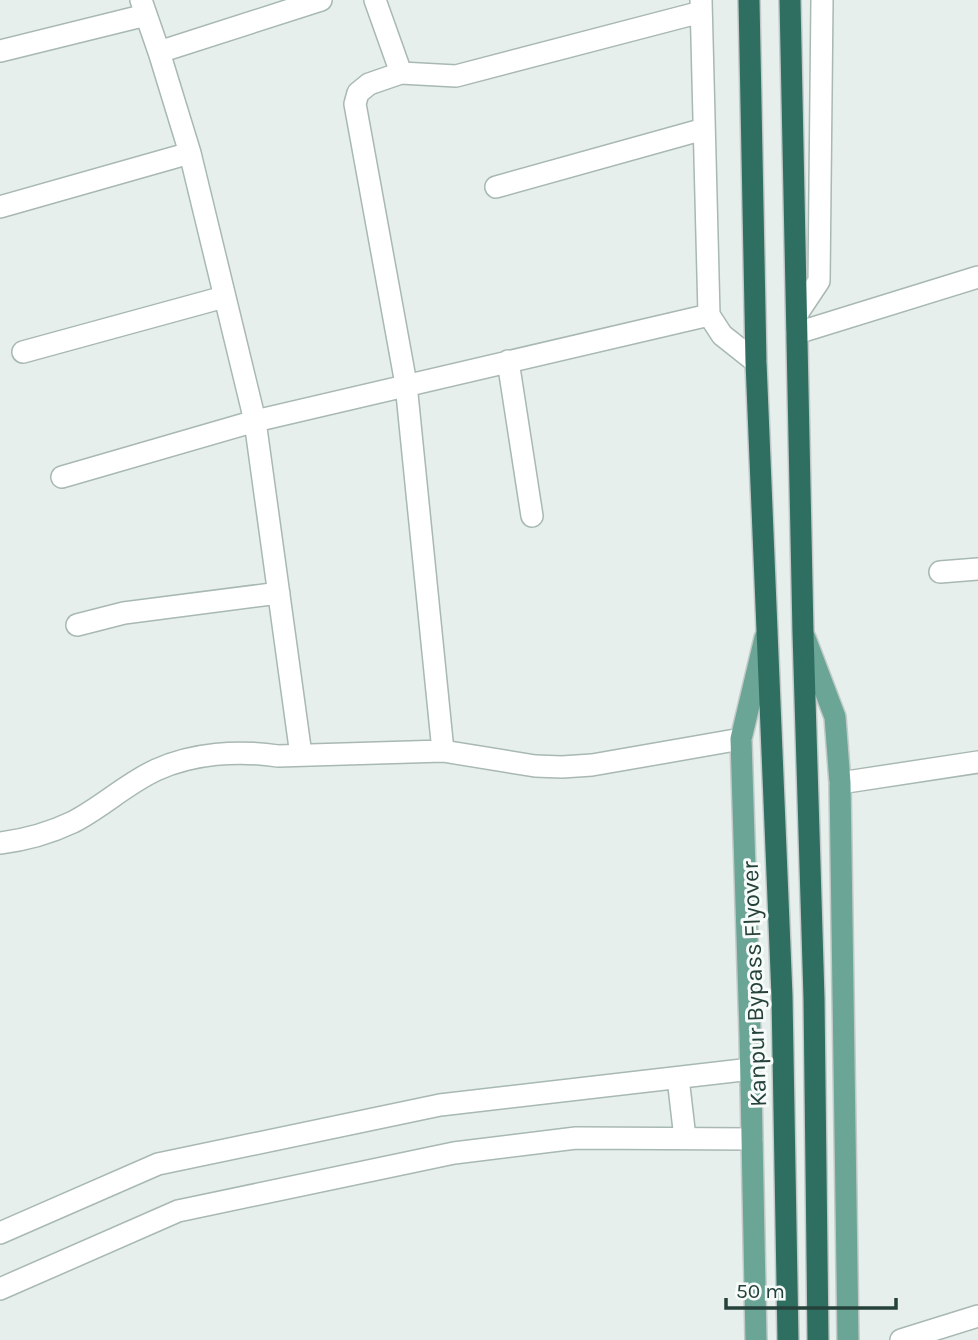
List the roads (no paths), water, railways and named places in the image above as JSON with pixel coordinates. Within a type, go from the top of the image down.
[{"type":"highway","name":"Kanpur Bypass Flyover","points":[[749,0],[756,362],[782,996],[788,1340]]},
{"type":"highway","points":[[790,0],[803,633],[814,998],[818,1340]]},
{"type":"main road","points":[[756,1340],[741,739],[767,627]]},
{"type":"main road","points":[[803,633],[835,717],[840,782],[848,1340]]},
{"type":"street","points":[[159,52],[321,0]]},
{"type":"street","points":[[375,0],[401,73]]},
{"type":"street","points":[[797,323],[819,281],[822,0]]},
{"type":"street","points":[[443,751],[406,384],[355,104],[358,93],[369,84],[401,73],[456,76],[701,6],[709,315],[722,335],[756,362]]},
{"type":"street","points":[[0,51],[143,7],[190,153],[255,421],[301,755]]},
{"type":"street","points":[[496,187],[704,130]]},
{"type":"street","points":[[0,207],[190,153]]},
{"type":"street","points":[[797,323],[978,277]]},
{"type":"street","points":[[23,352],[224,297]]},
{"type":"street","points":[[62,477],[255,421],[709,315]]},
{"type":"street","points":[[508,360],[533,516]]},
{"type":"street","points":[[940,572],[978,569]]},
{"type":"street","points":[[77,625],[124,613],[279,593]]},
{"type":"street","points":[[0,843],[18,841],[72,822],[138,780],[184,759],[256,753],[301,755],[443,751],[535,766],[562,767],[592,765],[741,739]]},
{"type":"street","points":[[840,782],[978,762]]},
{"type":"street","points":[[0,1233],[158,1164],[440,1105],[751,1069]]},
{"type":"street","points":[[678,1078],[685,1138]]},
{"type":"street","points":[[0,1289],[178,1211],[454,1153],[576,1138],[752,1139]]},
{"type":"street","points":[[901,1340],[978,1316]]}]
